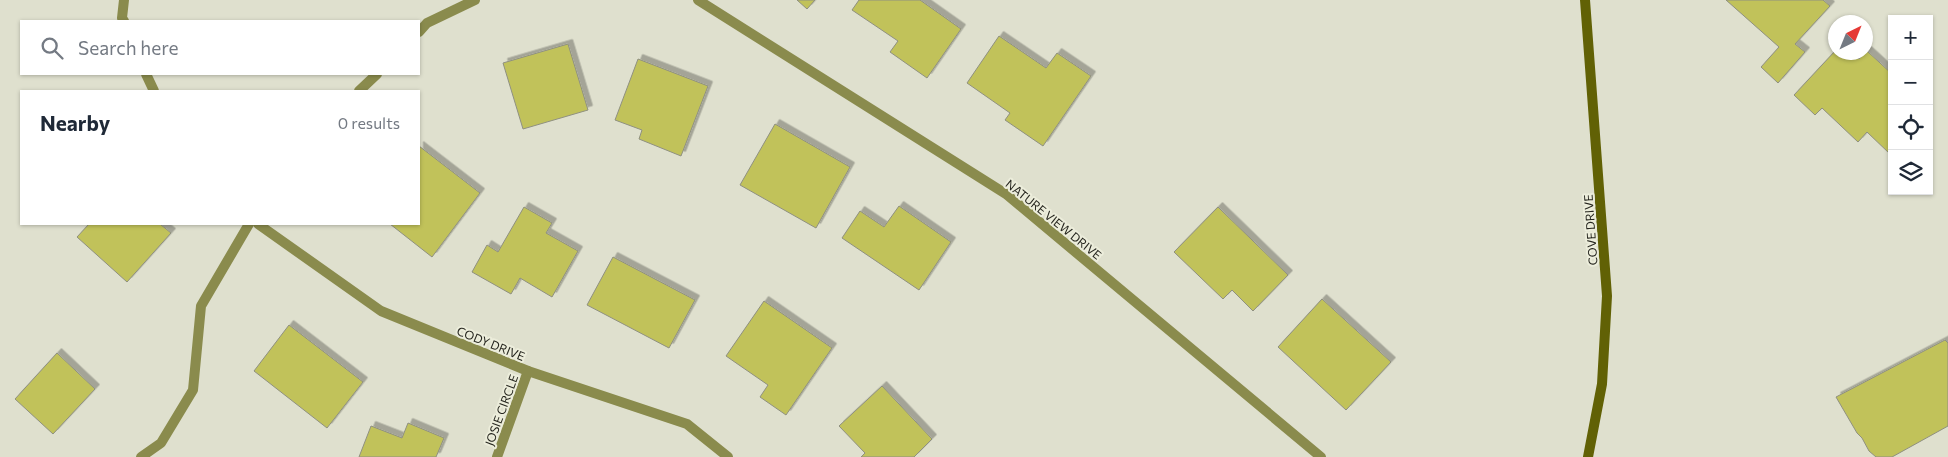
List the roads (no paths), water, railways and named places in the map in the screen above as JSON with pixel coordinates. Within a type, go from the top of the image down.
[{"type":"main road","name":"COVE DRIVE","points":[[1585,0],[1607,296],[1602,384],[1588,457]]},
{"type":"street","points":[[123,20],[124,0]]},
{"type":"street","points":[[420,31],[428,23],[475,0]]},
{"type":"street","name":"NATURE VIEW DRIVE","points":[[698,0],[1006,194],[1321,457]]},
{"type":"street","points":[[146,75],[154,90]]},
{"type":"street","points":[[360,90],[376,75]]},
{"type":"street","points":[[141,457],[162,443],[193,390],[201,306],[248,225]]},
{"type":"street","name":"CODY DRIVE","points":[[259,225],[381,311],[528,371],[686,424],[728,457]]},
{"type":"street","name":"JOSIE CIRCLE","points":[[498,457],[528,371]]}]
